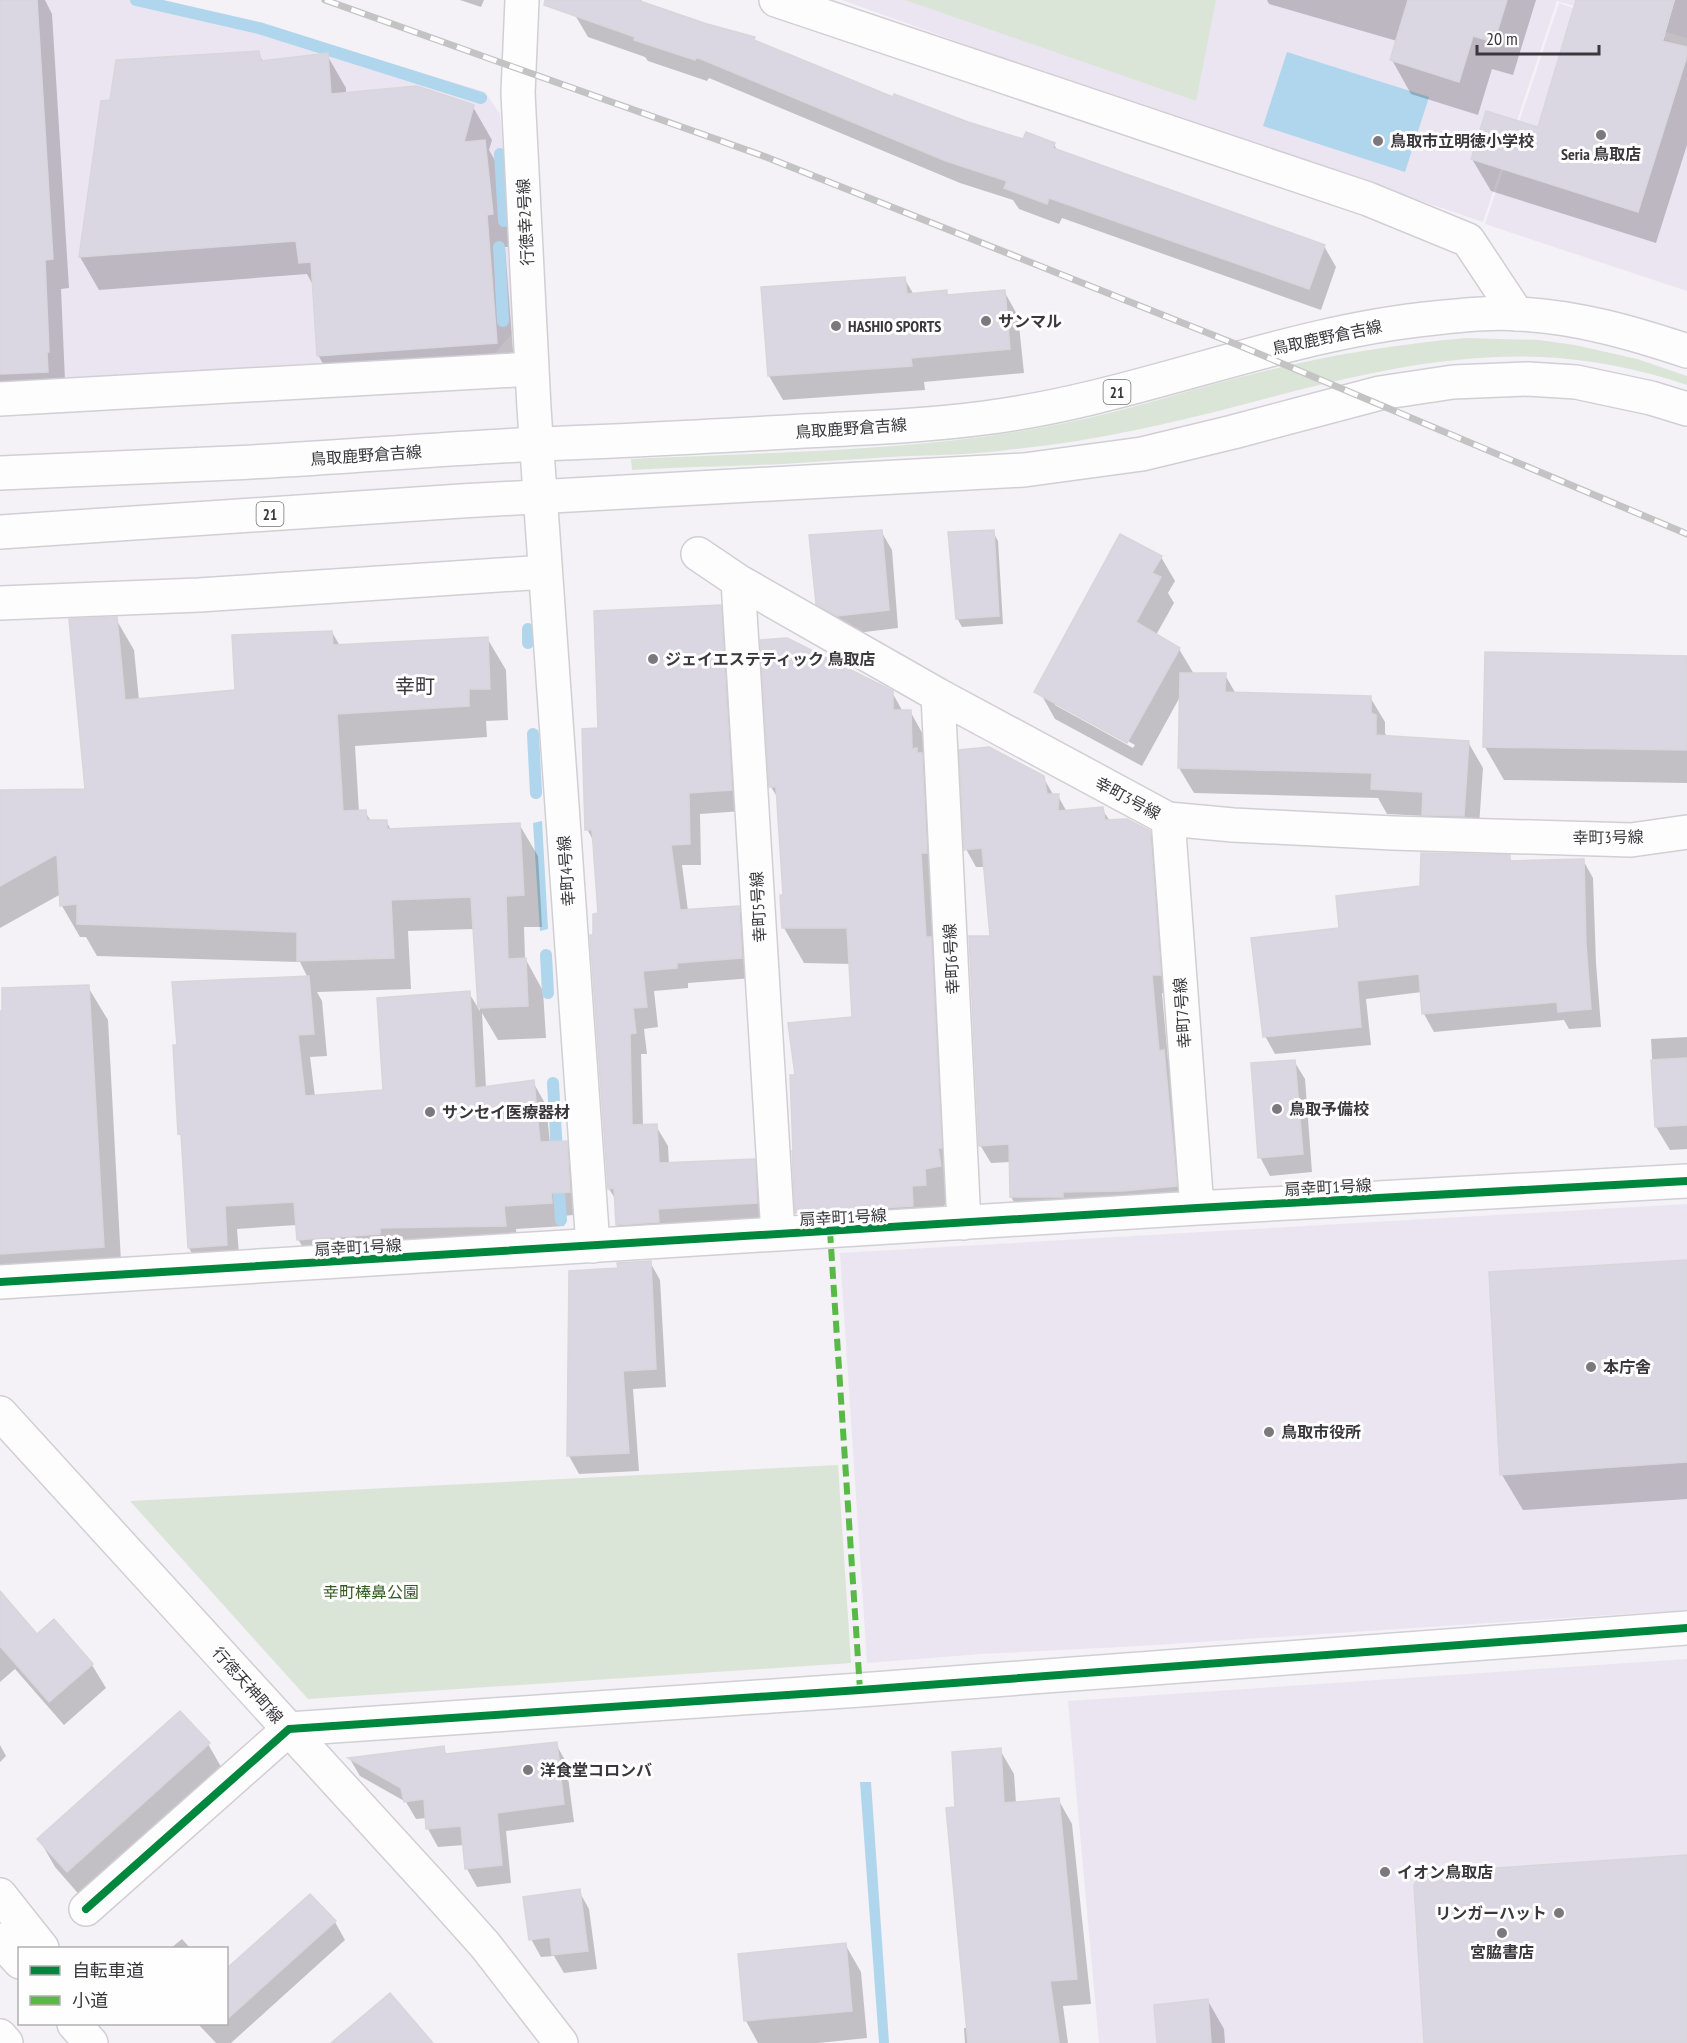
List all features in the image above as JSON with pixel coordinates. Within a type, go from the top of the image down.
[{"type":"street","name":"行徳幸2号線","points":[[522,0],[518,93],[540,497]]},
{"type":"street","points":[[776,0],[1368,199],[1468,240],[1517,314]]},
{"type":"street","name":"鳥取鹿野倉吉線","points":[[0,473],[835,430],[981,419],[1095,398],[1273,348],[1342,332],[1469,315],[1517,314],[1582,321],[1687,351]]},
{"type":"street","points":[[0,399],[532,369]]},
{"type":"street","name":"21","points":[[0,532],[540,497],[985,474],[1142,454],[1380,393],[1453,382],[1528,379],[1576,382],[1651,398],[1687,409]]},
{"type":"street","name":"幸町4号線","points":[[540,497],[593,1246]]},
{"type":"street","name":"幸町3号線","points":[[698,554],[738,581],[938,694],[1168,819],[1233,825],[1393,833],[1631,840],[1687,832]]},
{"type":"street","points":[[0,603],[199,595],[545,572]]},
{"type":"street","name":"幸町5号線","points":[[738,581],[778,1234]]},
{"type":"street","name":"幸町6号線","points":[[938,694],[964,1224]]},
{"type":"street","name":"幸町7号線","points":[[1168,819],[1197,1208]]},
{"type":"street","name":"扇幸町1号線","points":[[0,1282],[1197,1208],[1687,1181]]},
{"type":"street","name":"行徳天神町線","points":[[0,1413],[485,1945],[561,2043]]},
{"type":"street","points":[[86,1910],[289,1729],[860,1690],[1687,1628]]},
{"type":"street","points":[[0,1895],[41,1947]]},
{"type":"street","points":[[0,1940],[18,1960]]},
{"type":"street","points":[[75,2025],[92,2043]]},
{"type":"street","points":[[99,2025],[112,2043]]},
{"type":"street","points":[[0,2036],[6,2043]]},
{"type":"shaded area","points":[[0,0],[162,0],[285,31],[485,92],[500,114],[518,327],[493,355],[0,383]]},
{"type":"shaded area","name":"鳥取市立明徳小学校","points":[[842,0],[1687,0],[1687,38],[1557,1],[1483,222],[1009,60]]},
{"type":"shaded area","name":"Seria 鳥取店","points":[[1559,3],[1687,47],[1687,291],[1485,224]]},
{"type":"shaded area","name":"鳥取市役所","points":[[1687,1204],[1687,1610],[867,1663],[840,1253]]},
{"type":"shaded area","name":"イオン鳥取店","points":[[1687,1659],[1687,2043],[1099,2043],[1068,1701]]},
{"type":"green space","points":[[905,0],[1216,0],[1196,101]]},
{"type":"green space","points":[[1467,338],[1539,340],[1575,345],[1637,359],[1687,376],[1687,385],[1633,370],[1577,360],[1540,357],[1467,359],[1357,376],[1159,425],[1038,447],[963,454],[632,470],[631,459],[900,446],[1007,433],[1085,419],[1312,360],[1415,343]]},
{"type":"green space","name":"幸町棒鼻公園","points":[[838,1465],[851,1663],[308,1699],[130,1501]]},
{"type":"water","points":[[1287,52],[1429,97],[1405,172],[1263,126]]},
{"type":"water","points":[[542,821],[548,929],[540,931],[533,823]]},
{"type":"water","points":[[860,1782],[871,1782],[889,2043],[879,2043]]},
{"type":"building","points":[[0,0],[37,0],[53,259],[45,260],[48,372],[0,374]]},
{"type":"building","points":[[545,0],[637,0],[707,24],[755,37],[754,40],[893,97],[894,94],[968,122],[1023,139],[1026,132],[1055,143],[1053,148],[1325,245],[1309,289],[1049,198],[1047,204],[1004,188],[1007,181],[946,161],[696,57],[695,60],[634,40],[635,37],[544,5]]},
{"type":"building","points":[[1408,0],[1507,0],[1494,42],[1473,36],[1459,82],[1390,60]]},
{"type":"building","points":[[1576,0],[1674,0],[1662,41],[1687,47],[1687,56],[1638,212],[1471,159],[1486,111],[1538,127]]},
{"type":"building","points":[[259,51],[261,61],[328,53],[331,94],[417,86],[474,105],[464,142],[485,140],[493,214],[487,215],[497,343],[317,356],[311,262],[299,263],[296,241],[79,257],[101,101],[110,100],[116,60]]},
{"type":"building","name":"HASHIO SPORTS","points":[[905,277],[907,294],[947,290],[947,295],[1005,290],[1010,349],[911,358],[912,366],[768,376],[761,287]]},
{"type":"building","points":[[882,530],[889,610],[837,616],[816,604],[809,535]]},
{"type":"building","points":[[994,530],[999,616],[956,619],[948,532]]},
{"type":"building","points":[[1120,534],[1162,556],[1152,573],[1161,577],[1136,622],[1180,648],[1127,743],[1034,692]]},
{"type":"building","points":[[721,605],[732,790],[689,793],[690,844],[671,845],[680,910],[739,906],[742,958],[677,963],[677,968],[643,971],[647,1007],[633,1008],[636,1033],[630,1034],[632,1125],[657,1124],[659,1163],[755,1159],[757,1203],[658,1209],[659,1222],[616,1225],[614,1188],[608,1189],[590,935],[593,935],[593,914],[598,913],[592,830],[585,830],[582,729],[598,728],[594,611]]},
{"type":"building","points":[[117,617],[125,700],[235,690],[232,635],[332,631],[333,645],[488,637],[490,689],[469,689],[469,706],[337,714],[343,811],[366,810],[367,820],[387,820],[387,829],[520,823],[524,895],[506,896],[508,959],[526,958],[528,1006],[478,1008],[471,897],[391,900],[394,958],[297,961],[297,932],[77,924],[77,904],[60,906],[57,854],[0,886],[0,790],[85,789],[69,619]]},
{"type":"building","points":[[787,638],[893,691],[893,710],[911,710],[912,749],[917,748],[917,753],[922,753],[927,853],[921,853],[926,937],[931,937],[942,1148],[938,1148],[941,1166],[925,1169],[926,1185],[912,1186],[913,1206],[795,1213],[790,1075],[795,1075],[788,1023],[852,1017],[847,928],[782,928],[780,895],[783,895],[776,787],[769,787],[760,640]]},
{"type":"building","points":[[1485,652],[1687,656],[1687,750],[1483,747]]},
{"type":"building","points":[[1180,673],[1226,673],[1225,692],[1371,696],[1371,713],[1376,715],[1376,735],[1469,741],[1464,816],[1422,815],[1423,792],[1371,789],[1372,773],[1178,768]]},
{"type":"building","points":[[989,747],[1044,776],[1047,794],[1059,794],[1058,811],[1103,807],[1105,820],[1127,819],[1150,831],[1161,975],[1152,975],[1159,1051],[1164,1050],[1177,1186],[1122,1191],[1063,1192],[1063,1197],[1010,1197],[1009,1144],[979,1146],[969,936],[990,936],[982,848],[964,850],[959,750]]},
{"type":"building","points":[[1421,853],[1510,855],[1510,861],[1584,859],[1586,944],[1591,1009],[1558,1012],[1557,1002],[1422,1014],[1419,974],[1357,981],[1361,1027],[1263,1037],[1251,938],[1339,928],[1336,896],[1420,886]]},
{"type":"building","points":[[309,976],[314,1034],[298,1035],[305,1096],[383,1090],[377,998],[470,991],[475,1088],[534,1080],[540,1142],[567,1141],[570,1192],[551,1193],[552,1203],[504,1206],[506,1226],[380,1228],[380,1234],[297,1240],[294,1202],[225,1206],[227,1245],[188,1248],[181,1133],[178,1134],[173,1045],[177,1045],[172,982]]},
{"type":"building","points":[[89,985],[104,1247],[0,1254],[0,1011],[2,1011],[2,988]]},
{"type":"building","points":[[1687,1058],[1687,1125],[1655,1127],[1651,1060]]},
{"type":"building","name":"鳥取予備校","points":[[1295,1060],[1303,1154],[1258,1158],[1251,1063]]},
{"type":"building","name":"本庁舎","points":[[1687,1260],[1687,1462],[1500,1475],[1489,1272]]},
{"type":"building","points":[[651,1261],[656,1369],[623,1371],[629,1453],[567,1456],[569,1271],[618,1268],[617,1263]]},
{"type":"building","points":[[0,1591],[37,1634],[54,1619],[93,1664],[49,1702],[0,1646]]},
{"type":"building","points":[[180,1711],[210,1743],[67,1872],[37,1839]]},
{"type":"building","points":[[557,1742],[564,1804],[497,1813],[502,1865],[465,1869],[461,1826],[426,1829],[424,1799],[404,1802],[401,1788],[348,1758],[444,1746],[445,1754]]},
{"type":"building","points":[[1001,1748],[1004,1803],[1059,1798],[1077,1979],[1050,1981],[1059,2043],[968,2043],[946,1808],[955,1807],[952,1752]]},
{"type":"building","points":[[1687,1855],[1687,2043],[1424,2043],[1414,1885],[1421,1873]]},
{"type":"building","points":[[580,1889],[588,1951],[552,1955],[550,1937],[529,1940],[523,1897]]},
{"type":"building","points":[[310,1894],[336,1921],[228,2018],[228,1967]]},
{"type":"building","points":[[846,1943],[852,2011],[744,2021],[738,1954]]},
{"type":"building","points":[[390,1993],[433,2043],[331,2043]]},
{"type":"building","points":[[1208,1999],[1211,2043],[1157,2043],[1154,2005]]},
{"type":"waterway","points":[[136,0],[259,28],[481,98]]},
{"type":"waterway","points":[[500,154],[504,221]]},
{"type":"waterway","points":[[499,247],[503,321]]},
{"type":"waterway","points":[[528,629],[528,643]]},
{"type":"waterway","points":[[533,734],[536,793]]},
{"type":"waterway","points":[[546,955],[548,993]]},
{"type":"waterway","points":[[553,1083],[557,1154]]},
{"type":"waterway","points":[[558,1180],[561,1220]]},
{"type":"railway","points":[[325,0],[766,157],[1238,345],[1687,534]]},
{"type":"marked path","points":[[830,1231],[860,1690]]},
{"type":"cycle path","points":[[0,1282],[1197,1208],[1687,1181]]},
{"type":"cycle path","points":[[86,1909],[289,1729],[860,1690],[1687,1628]]},
{"type":"place","name":"Seria 鳥取店","points":[[1601,135]]},
{"type":"place","name":"鳥取市立明徳小学校","points":[[1378,141]]},
{"type":"place","name":"サンマル","points":[[986,321]]},
{"type":"place","name":"HASHIO SPORTS","points":[[836,326]]},
{"type":"place","name":"ジェイエステティック 鳥取店","points":[[653,659]]},
{"type":"place","name":"鳥取予備校","points":[[1277,1109]]},
{"type":"place","name":"サンセイ医療器材","points":[[430,1112]]},
{"type":"place","name":"本庁舎","points":[[1591,1367]]},
{"type":"place","name":"鳥取市役所","points":[[1269,1432]]},
{"type":"place","name":"洋食堂コロンバ","points":[[528,1770]]},
{"type":"place","name":"イオン鳥取店","points":[[1385,1872]]},
{"type":"place","name":"リンガーハット","points":[[1559,1913]]},
{"type":"place","name":"宮脇書店","points":[[1502,1933]]},
{"type":"district","name":"幸町","points":[[415,686]]}]
